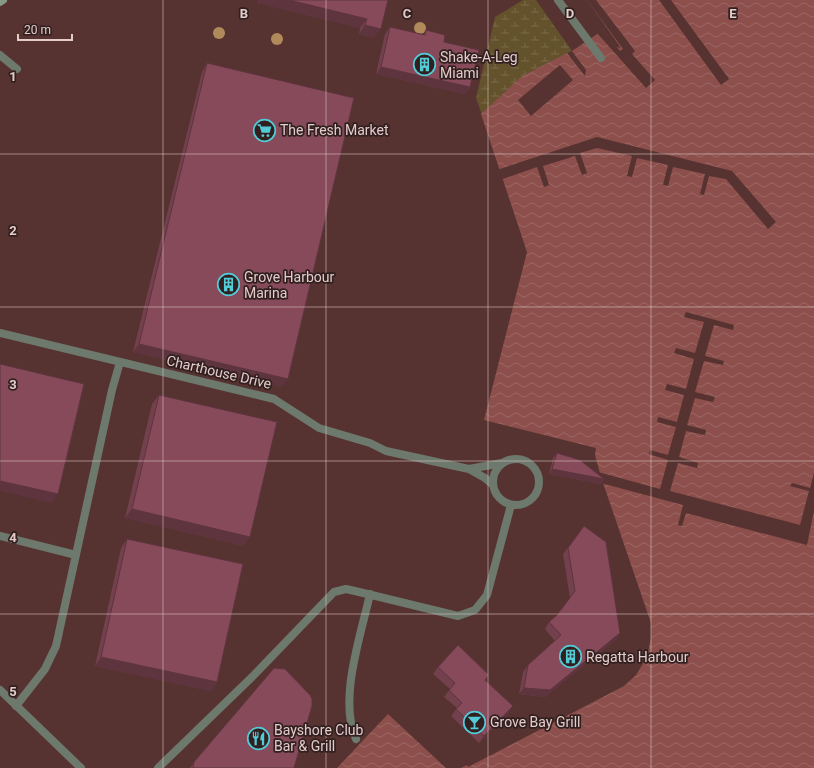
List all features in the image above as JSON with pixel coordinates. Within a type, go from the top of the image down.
[{"type":"street","points":[[558,0],[601,58]]},
{"type":"street","points":[[0,55],[17,69]]},
{"type":"street","name":"Charthouse Drive","points":[[0,333],[274,399],[319,428],[370,442],[386,451],[469,469],[485,478],[493,485]]},
{"type":"street","points":[[16,706],[45,669],[56,646],[112,390],[120,362]]},
{"type":"street","points":[[515,459],[523,460],[536,470],[539,478],[539,486],[531,500],[524,504],[511,504],[501,500],[496,495],[493,485],[493,474],[502,463],[515,459]]},
{"type":"street","name":"Charthouse Drive","points":[[469,469],[502,463]]},
{"type":"street","points":[[158,768],[254,675],[334,592],[346,589],[458,616],[475,610],[487,594],[511,504]]},
{"type":"street","points":[[0,536],[76,555]]},
{"type":"street","points":[[356,739],[349,719],[349,693],[370,594]]},
{"type":"street","points":[[0,690],[81,768]]},
{"type":"green space","points":[[523,0],[536,0],[572,51],[567,53],[570,57],[486,126],[476,98],[495,17]]},
{"type":"water","points":[[587,0],[814,0],[814,768],[461,768],[467,765],[468,767],[624,686],[636,675],[647,657],[651,638],[651,623],[601,477],[595,455],[596,448],[484,420],[527,252],[481,114],[521,77],[567,53],[585,76],[586,70],[572,51],[603,30],[616,47],[621,48]]},
{"type":"water","points":[[388,714],[446,768],[337,768]]},
{"type":"pier","points":[[587,0],[596,0],[635,51],[632,54],[655,80],[646,88],[597,33],[603,30],[620,51],[623,49]]},
{"type":"pier","points":[[659,0],[671,0],[729,79],[721,85]]},
{"type":"pier","points":[[560,65],[573,80],[531,116],[518,100]]},
{"type":"pier","points":[[597,137],[732,171],[776,222],[768,229],[726,179],[709,176],[704,195],[700,194],[705,174],[673,167],[668,186],[663,185],[668,165],[637,158],[632,177],[627,176],[632,156],[597,148],[580,153],[587,173],[582,175],[575,156],[543,166],[549,185],[544,187],[537,167],[500,180],[497,170]]},
{"type":"pier","points":[[686,312],[734,325],[733,330],[714,325],[705,356],[724,361],[723,365],[704,361],[695,392],[715,397],[713,402],[695,398],[687,425],[706,430],[705,435],[686,431],[679,457],[698,463],[697,468],[678,463],[670,491],[800,525],[809,491],[790,486],[792,483],[810,488],[814,473],[814,511],[807,545],[686,513],[682,526],[678,525],[683,505],[601,483],[598,472],[660,489],[668,460],[649,454],[650,450],[668,455],[676,427],[657,422],[658,417],[677,422],[684,395],[665,390],[667,384],[686,389],[694,359],[674,353],[676,348],[695,353],[704,322],[684,317]]},
{"type":"building","points":[[289,0],[388,0],[381,29],[365,25],[367,19]]},
{"type":"building","name":"Shake-A-Leg Miami","points":[[390,27],[425,35],[426,30],[445,35],[444,42],[479,50],[470,87],[381,67]]},
{"type":"building","points":[[207,63],[354,98],[288,379],[139,344]]},
{"type":"building","points":[[0,364],[84,384],[58,494],[0,481]]},
{"type":"building","points":[[159,395],[277,422],[250,537],[132,509]]},
{"type":"building","points":[[557,453],[580,460],[604,479],[552,469]]},
{"type":"building","points":[[584,526],[606,542],[620,633],[550,690],[524,688],[528,665],[561,635],[549,622],[557,615],[575,591],[568,548]]},
{"type":"building","points":[[127,539],[243,564],[217,682],[101,657]]},
{"type":"building","points":[[458,645],[489,675],[485,680],[513,706],[484,736],[456,709],[462,703],[449,690],[455,683],[438,667]]},
{"type":"building","points":[[274,668],[285,669],[312,699],[312,706],[294,768],[193,768],[194,762]]},
{"type":"place","name":"Shake-A-Leg Miami","points":[[425,65]]},
{"type":"place","name":"The Fresh Market","points":[[265,130]]},
{"type":"place","name":"Grove Harbour Marina","points":[[228,285]]},
{"type":"place","name":"Regatta Harbour","points":[[571,657]]},
{"type":"place","name":"Grove Bay Grill","points":[[475,722]]},
{"type":"place","name":"Bayshore Club Bar & Grill","points":[[259,738]]}]
